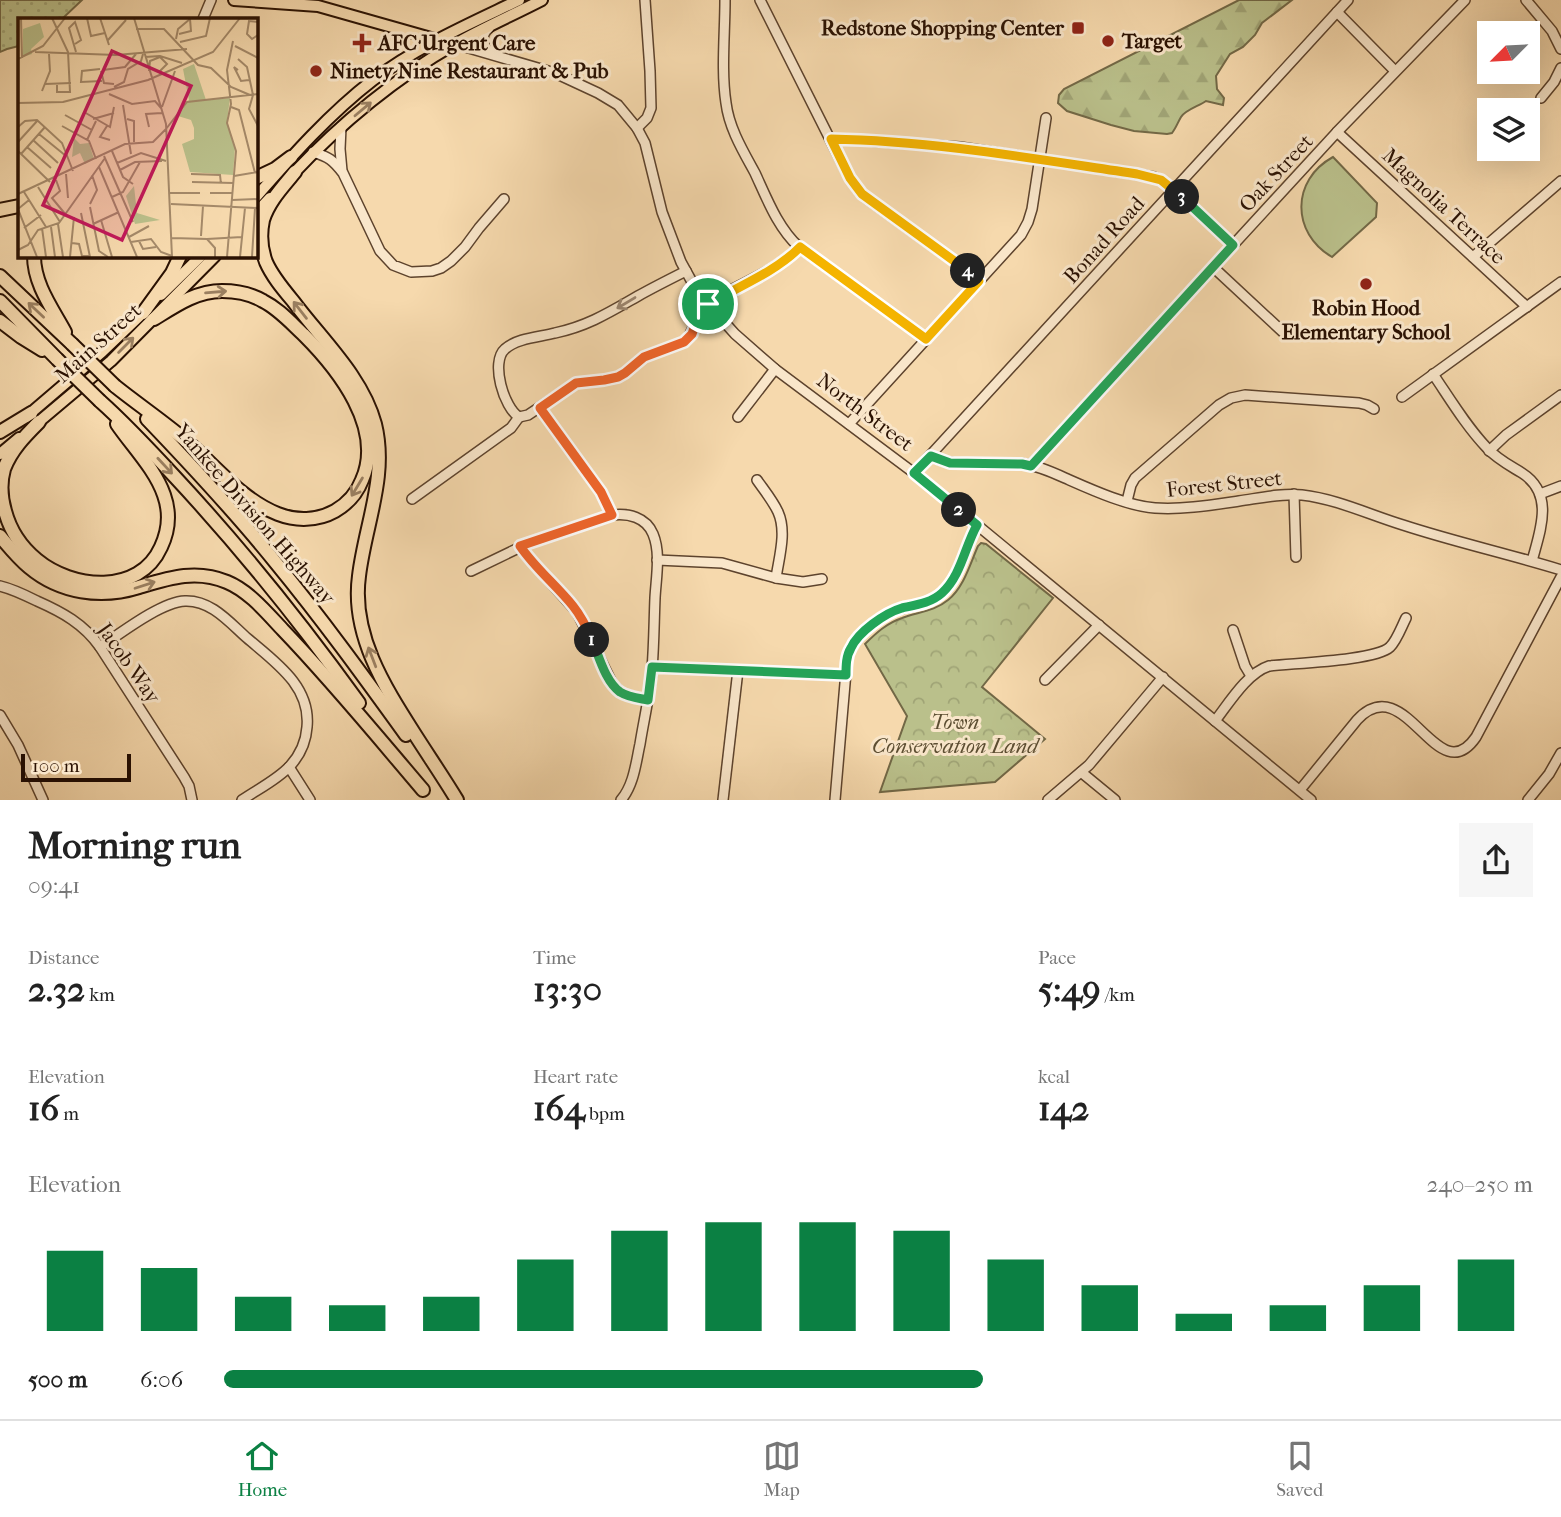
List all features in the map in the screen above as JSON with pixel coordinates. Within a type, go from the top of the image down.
[{"type":"highway","points":[[257,178],[291,157]]},
{"type":"highway","points":[[295,172],[273,199],[264,219],[261,237],[263,255],[272,274],[347,369],[369,409],[376,434],[378,467],[374,507],[358,580],[361,625],[370,654],[387,690],[456,800]]},
{"type":"highway","points":[[0,210],[18,206]]},
{"type":"highway","points":[[33,257],[35,274],[42,290],[72,344]]},
{"type":"highway","points":[[148,316],[180,257]]},
{"type":"highway","name":"Yankee Division Highway","points":[[0,276],[115,386],[205,479],[276,562],[456,800]]},
{"type":"highway","points":[[115,386],[190,444],[251,499],[274,513],[299,519],[323,516],[343,505],[359,486],[368,459],[366,434],[360,413],[328,361],[282,314],[261,299],[222,291],[196,296],[148,316]]},
{"type":"highway","name":"Yankee Division Highway","points":[[0,301],[127,425],[251,562],[426,795]]},
{"type":"highway","points":[[0,321],[57,359]]},
{"type":"highway","points":[[34,418],[9,457],[2,476],[2,501],[7,519],[17,537],[37,560],[74,579],[115,582],[130,578],[149,565],[160,550],[167,528],[167,510],[163,492],[153,474],[100,401]]},
{"type":"highway","points":[[0,432],[34,418]]},
{"type":"highway","points":[[0,536],[37,573],[74,590],[115,593],[189,575],[214,578],[239,588],[309,657],[426,795]]},
{"type":"main road","name":"North Street","points":[[234,0],[318,6],[455,44]]},
{"type":"main road","points":[[257,196],[346,102],[374,79],[438,40],[519,0]]},
{"type":"main road","points":[[257,212],[313,152],[387,88],[455,44],[542,0]]},
{"type":"main road","name":"Main Street","points":[[148,316],[200,257]]},
{"type":"main road","name":"Main Street","points":[[0,454],[102,352],[148,316],[214,257]]},
{"type":"main road","name":"Main Street","points":[[0,438],[34,418]]},
{"type":"street","points":[[203,18],[211,0]]},
{"type":"street","points":[[637,128],[647,118],[651,108],[645,0]]},
{"type":"street","points":[[725,0],[725,97],[730,122],[779,222],[800,247],[926,339]]},
{"type":"street","points":[[760,0],[850,178],[862,194],[979,281]]},
{"type":"street","name":"Bonad Road","points":[[914,473],[1348,0]]},
{"type":"street","name":"Oak Street","points":[[1031,466],[1337,132],[1465,0]]},
{"type":"street","points":[[1526,0],[1552,31],[1561,49]]},
{"type":"street","points":[[1337,12],[1395,71]]},
{"type":"street","points":[[494,24],[485,31],[483,38],[487,49],[494,54]]},
{"type":"street","name":"North Street","points":[[455,44],[555,73],[618,105],[637,128],[648,151],[666,226],[686,271],[708,304],[735,334],[775,369],[914,473],[1311,800]]},
{"type":"street","points":[[1541,98],[1561,68]]},
{"type":"street","points":[[849,424],[1016,241],[1028,222],[1046,118]]},
{"type":"street","points":[[341,127],[342,173]]},
{"type":"street","name":"Magnolia Terrace","points":[[1337,132],[1527,307]]},
{"type":"street","points":[[831,139],[936,145],[1148,176],[1161,180],[1174,190],[1233,245]]},
{"type":"street","points":[[313,152],[332,160],[342,173],[380,251],[393,265],[411,272],[432,271],[451,261],[466,247],[505,199]]},
{"type":"street","points":[[1474,257],[1561,181]]},
{"type":"street","points":[[686,271],[592,322],[519,342],[505,349],[499,360],[500,379],[507,404],[514,414],[524,417],[576,383],[618,377],[644,357],[684,342],[692,334],[700,311],[708,304],[773,267],[800,247]]},
{"type":"street","points":[[1213,267],[1284,333]]},
{"type":"street","points":[[1402,397],[1561,282]]},
{"type":"street","points":[[738,417],[775,369]]},
{"type":"street","points":[[1433,374],[1489,451],[1527,477],[1540,494],[1544,513],[1532,561]]},
{"type":"street","points":[[1127,501],[1135,478],[1219,405],[1231,398],[1245,395],[1359,403],[1374,409]]},
{"type":"street","points":[[1489,451],[1506,435],[1561,395]]},
{"type":"street","points":[[540,408],[601,492],[612,515]]},
{"type":"street","points":[[412,499],[511,428],[519,417]]},
{"type":"street","name":"Forest Street","points":[[931,456],[950,463],[1031,466],[1147,507],[1173,508],[1294,494],[1325,499],[1405,526],[1561,570]]},
{"type":"street","points":[[757,480],[777,509],[782,523],[776,578]]},
{"type":"street","points":[[1540,494],[1561,486]]},
{"type":"street","points":[[1294,494],[1296,557]]},
{"type":"street","points":[[471,571],[520,546],[612,515],[632,516],[648,526],[656,542],[657,560],[652,667],[637,759],[627,793],[621,800]]},
{"type":"street","points":[[835,800],[847,656],[852,645],[888,613],[931,600],[947,589],[977,525]]},
{"type":"street","points":[[520,546],[577,612],[613,685],[623,694],[648,700]]},
{"type":"street","points":[[657,560],[722,563],[799,582],[822,579]]},
{"type":"street","points":[[1300,790],[1357,720],[1374,706],[1387,706],[1397,710],[1445,750],[1453,752],[1469,746],[1561,577]]},
{"type":"street","name":"Jacob Way","points":[[0,586],[70,617],[86,630],[100,647],[184,777],[192,800]]},
{"type":"street","points":[[100,647],[170,604],[196,602],[216,610],[286,672],[300,691],[307,714],[306,735],[300,753],[289,767],[242,800]]},
{"type":"street","points":[[1215,721],[1251,676],[1261,668],[1380,653],[1393,643],[1406,618]]},
{"type":"street","points":[[1045,680],[1099,625]]},
{"type":"street","points":[[1233,630],[1251,676]]},
{"type":"street","points":[[652,667],[846,675]]},
{"type":"street","points":[[723,800],[738,670]]},
{"type":"street","points":[[1048,800],[1081,772],[1163,677]]},
{"type":"street","points":[[0,715],[18,745],[43,800]]},
{"type":"street","points":[[1528,800],[1561,754]]},
{"type":"street","points":[[289,767],[310,800]]},
{"type":"street","points":[[1081,772],[1115,800]]},
{"type":"street","points":[[1061,789],[1065,800]]},
{"type":"green space","points":[[0,0],[82,0],[63,18],[18,18],[18,46],[0,52]]},
{"type":"green space","points":[[1239,0],[1292,0],[1262,23],[1243,47],[1230,54],[1216,76],[1217,89],[1224,98],[1223,105],[1206,101],[1183,115],[1172,133],[1167,134],[1134,131],[1111,125],[1067,111],[1058,103],[1059,95],[1064,89]]},
{"type":"green space","points":[[1333,157],[1377,203],[1376,217],[1332,257],[1319,247],[1309,234],[1301,207],[1303,192],[1309,179]]},
{"type":"green space","name":"Town Conservation Land","points":[[981,543],[986,544],[1053,598],[982,687],[1045,739],[995,782],[880,792],[907,716],[865,644],[891,623],[932,609],[954,595]]},
{"type":"place","name":"Redstone Shopping Center","points":[[1078,28]]},
{"type":"place","name":"Target","points":[[1108,41]]},
{"type":"place","name":"AFC Urgent Care","points":[[362,43]]},
{"type":"place","name":"Ninety Nine Restaurant & Pub","points":[[316,71]]},
{"type":"place","name":"Robin Hood Elementary School","points":[[1366,284]]},
{"type":"route","points":[[831,139],[960,147],[1154,177],[1174,190],[1233,245],[1031,466],[950,463],[931,456],[914,473],[977,525],[947,589],[931,600],[888,613],[868,628],[852,645],[847,656],[846,675],[652,667],[648,700],[623,694],[613,685],[577,612],[520,546],[612,515],[601,492],[540,408],[576,383],[618,377],[644,357],[684,342],[692,334],[700,311],[708,304],[773,267],[800,247],[926,339],[979,281],[866,198],[850,178],[831,139]]}]
